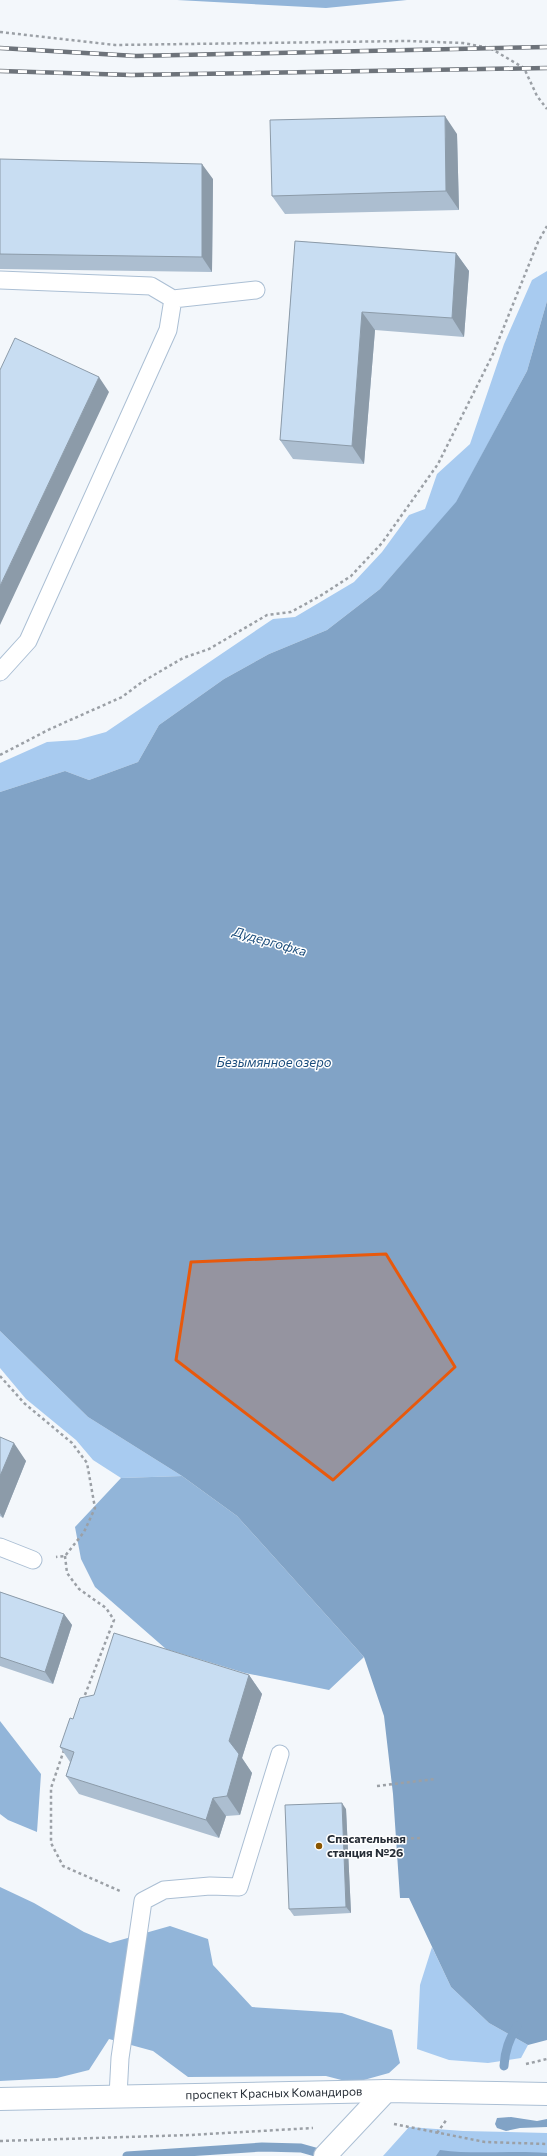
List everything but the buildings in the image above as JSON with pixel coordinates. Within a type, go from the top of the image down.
[{"type":"street","name":"проспект Красных Командиров","points":[[0,2098],[386,2091],[547,2094]]},
{"type":"street","points":[[325,2156],[386,2091]]},
{"type":"lane","points":[[0,280],[151,286],[173,300],[256,290]]},
{"type":"lane","points":[[0,672],[28,641],[168,330],[173,300]]},
{"type":"lane","points":[[0,1547],[32,1560]]},
{"type":"lane","points":[[118,2096],[120,2058],[143,1901],[164,1890],[210,1886],[239,1887],[280,1754]]},
{"type":"path","points":[[0,32],[115,45],[407,41],[463,43],[490,48],[524,68],[537,96],[547,109]]},
{"type":"path","points":[[0,755],[122,697],[142,682],[183,658],[209,649],[267,615],[291,612],[320,596],[350,576],[382,543],[438,464],[493,354],[538,242],[547,226]]},
{"type":"path","points":[[0,1376],[24,1403],[72,1443],[87,1463],[95,1508],[84,1532],[65,1556],[32,1560]]},
{"type":"path","points":[[65,1556],[67,1573],[75,1584],[79,1589],[106,1608],[114,1620],[80,1707]]},
{"type":"path","points":[[66,1743],[51,1788],[51,1844],[63,1866],[143,1901]]},
{"type":"path","points":[[377,1786],[435,1778]]},
{"type":"path","points":[[388,1839],[423,1838]]},
{"type":"path","points":[[0,2141],[190,2135],[389,2123],[485,2142],[547,2144]]},
{"type":"highlighted area","points":[[386,1254],[455,1367],[333,1480],[176,1360],[191,1262]]},
{"type":"shaded area","points":[[177,0],[407,0],[326,8]]},
{"type":"shaded area","points":[[547,271],[547,301],[527,371],[456,503],[380,589],[327,630],[269,654],[224,679],[159,725],[138,762],[89,780],[65,771],[0,792],[0,763],[47,742],[77,740],[106,732],[273,619],[295,617],[354,582],[382,552],[409,515],[425,509],[437,474],[470,444],[504,344],[532,280]]},
{"type":"shaded area","points":[[0,1331],[88,1417],[182,1476],[121,1478],[93,1460],[76,1440],[26,1399],[0,1368]]},
{"type":"shaded area","points":[[182,1476],[237,1516],[364,1657],[329,1690],[245,1673],[166,1649],[95,1587],[81,1559],[75,1527],[121,1478]]},
{"type":"shaded area","points":[[0,1721],[41,1774],[37,1832],[8,1820],[0,1814]]},
{"type":"shaded area","points":[[0,1887],[34,1903],[84,1932],[110,1943],[170,1926],[208,1939],[213,1965],[252,2007],[342,2013],[392,2030],[400,2063],[389,2073],[353,2083],[326,2076],[188,2077],[153,2051],[109,2039],[89,2070],[57,2078],[0,2081]]},
{"type":"shaded area","points":[[432,1947],[451,1987],[489,2023],[528,2045],[521,2058],[488,2063],[449,2060],[417,2049],[420,1985]]},
{"type":"shaded area","points":[[409,2127],[463,2131],[547,2133],[547,2156],[383,2156]]},
{"type":"water","name":"Безымянное озеро","points":[[547,301],[547,2040],[528,2045],[489,2023],[451,1987],[409,1898],[400,1898],[393,1794],[384,1716],[364,1657],[237,1516],[182,1476],[88,1417],[0,1331],[0,792],[65,771],[89,780],[138,762],[159,725],[224,679],[269,654],[327,630],[380,589],[456,502],[527,371]]},
{"type":"water","points":[[511,2117],[537,2121],[547,2119],[547,2127],[520,2128],[506,2131],[497,2128],[495,2124],[497,2118]]},
{"type":"water","points":[[440,2150],[467,2152],[534,2152],[547,2153],[547,2156],[436,2156]]},
{"type":"waterway","points":[[504,2066],[508,2045],[517,2026]]},
{"type":"waterway","points":[[127,2156],[262,2147],[301,2148],[319,2153]]},
{"type":"railway","points":[[0,48],[136,56],[547,47]]},
{"type":"railway","points":[[0,71],[131,75],[547,68]]},
{"type":"place","name":"Спасательная станция №26","points":[[319,1846]]},
{"type":"water label","name":"Дудергофка","points":[[270,941]]}]
